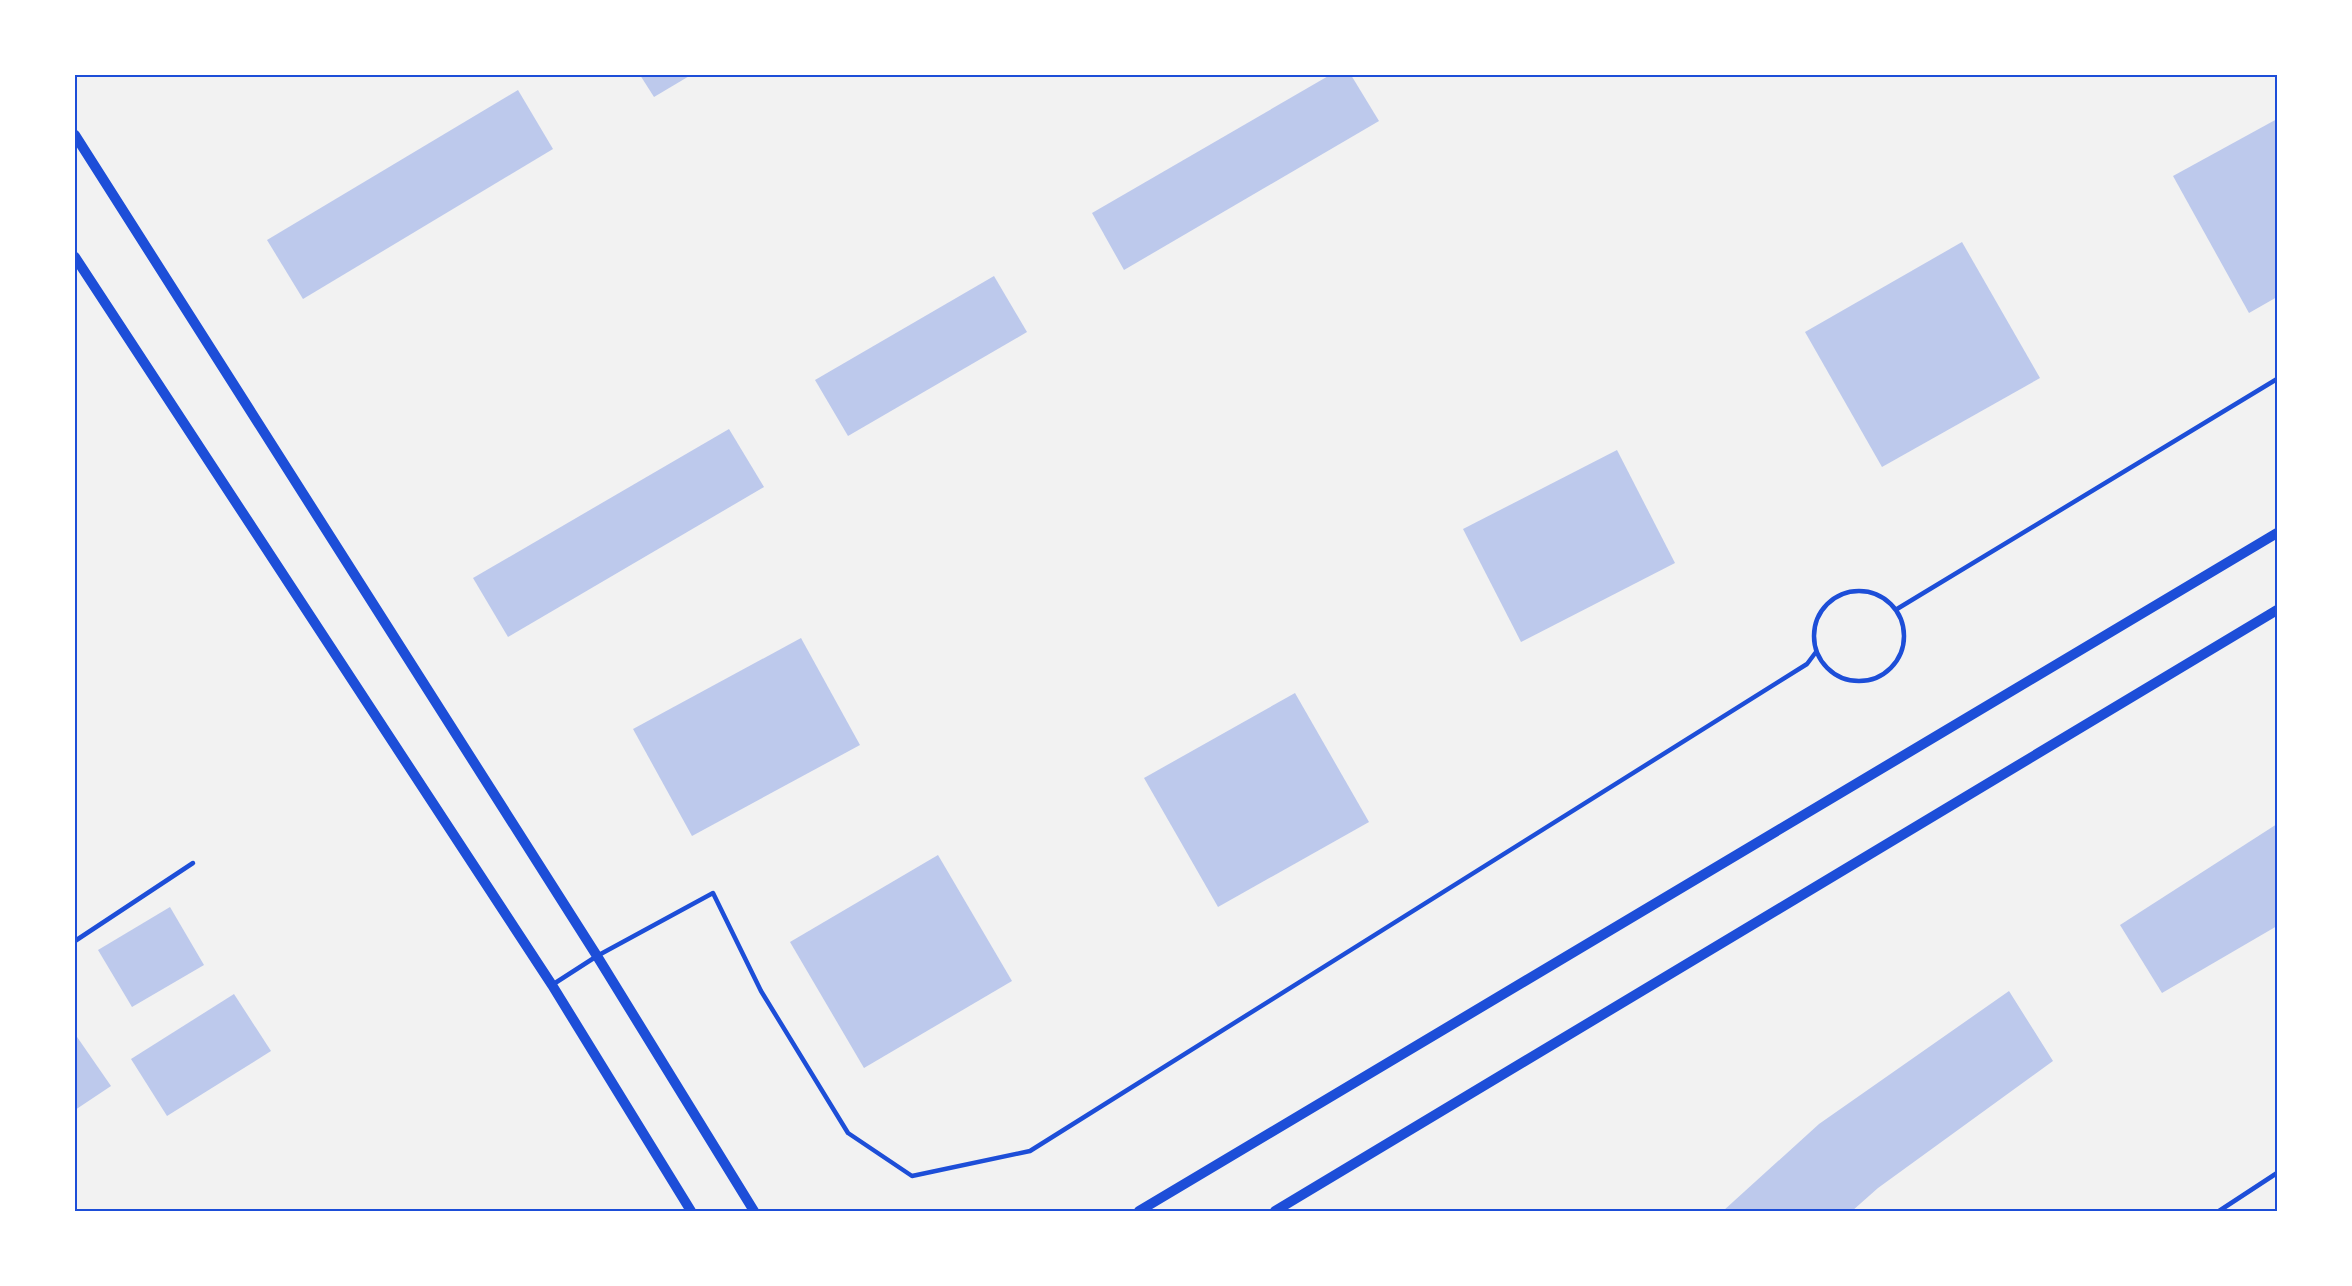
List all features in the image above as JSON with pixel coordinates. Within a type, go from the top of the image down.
[{"type":"street","points":[[75,135],[597,957],[754,1211]]},
{"type":"street","points":[[75,257],[552,985],[691,1211]]},
{"type":"street","points":[[1139,1211],[2277,533]]},
{"type":"street","points":[[1275,1211],[2277,610]]},
{"type":"lane","points":[[1897,609],[2277,379]]},
{"type":"lane","points":[[1850,591],[1876,593],[1897,609],[1905,634],[1899,659],[1880,677],[1855,682],[1830,672],[1816,651],[1814,625],[1827,603],[1850,591]]},
{"type":"lane","points":[[552,985],[597,957],[713,893],[761,991],[848,1132],[912,1176],[1030,1151],[1807,664],[1816,651]]},
{"type":"lane","points":[[75,941],[193,863]]},
{"type":"lane","points":[[2219,1211],[2277,1173]]},
{"type":"building","points":[[640,75],[691,75],[654,97]]},
{"type":"building","points":[[1330,75],[1351,75],[1379,121],[1124,270],[1092,213]]},
{"type":"building","points":[[518,90],[553,149],[303,299],[267,240]]},
{"type":"building","points":[[2277,119],[2277,297],[2249,313],[2173,176]]},
{"type":"building","points":[[1962,242],[2040,378],[1882,467],[1805,332]]},
{"type":"building","points":[[994,276],[1027,332],[848,436],[815,380]]},
{"type":"building","points":[[729,429],[764,487],[508,637],[473,578]]},
{"type":"building","points":[[1617,450],[1675,563],[1521,642],[1463,529]]},
{"type":"building","points":[[801,638],[860,745],[692,836],[633,729]]},
{"type":"building","points":[[1295,693],[1369,822],[1218,907],[1144,778]]},
{"type":"building","points":[[2277,824],[2277,926],[2162,993],[2120,925]]},
{"type":"building","points":[[938,855],[1012,981],[864,1068],[790,942]]},
{"type":"building","points":[[170,907],[204,965],[132,1007],[98,950]]},
{"type":"building","points":[[2009,991],[2053,1061],[1878,1188],[1852,1211],[1723,1211],[1819,1124]]},
{"type":"building","points":[[234,994],[271,1051],[167,1116],[131,1059]]},
{"type":"building","points":[[75,1034],[111,1086],[75,1110]]}]
